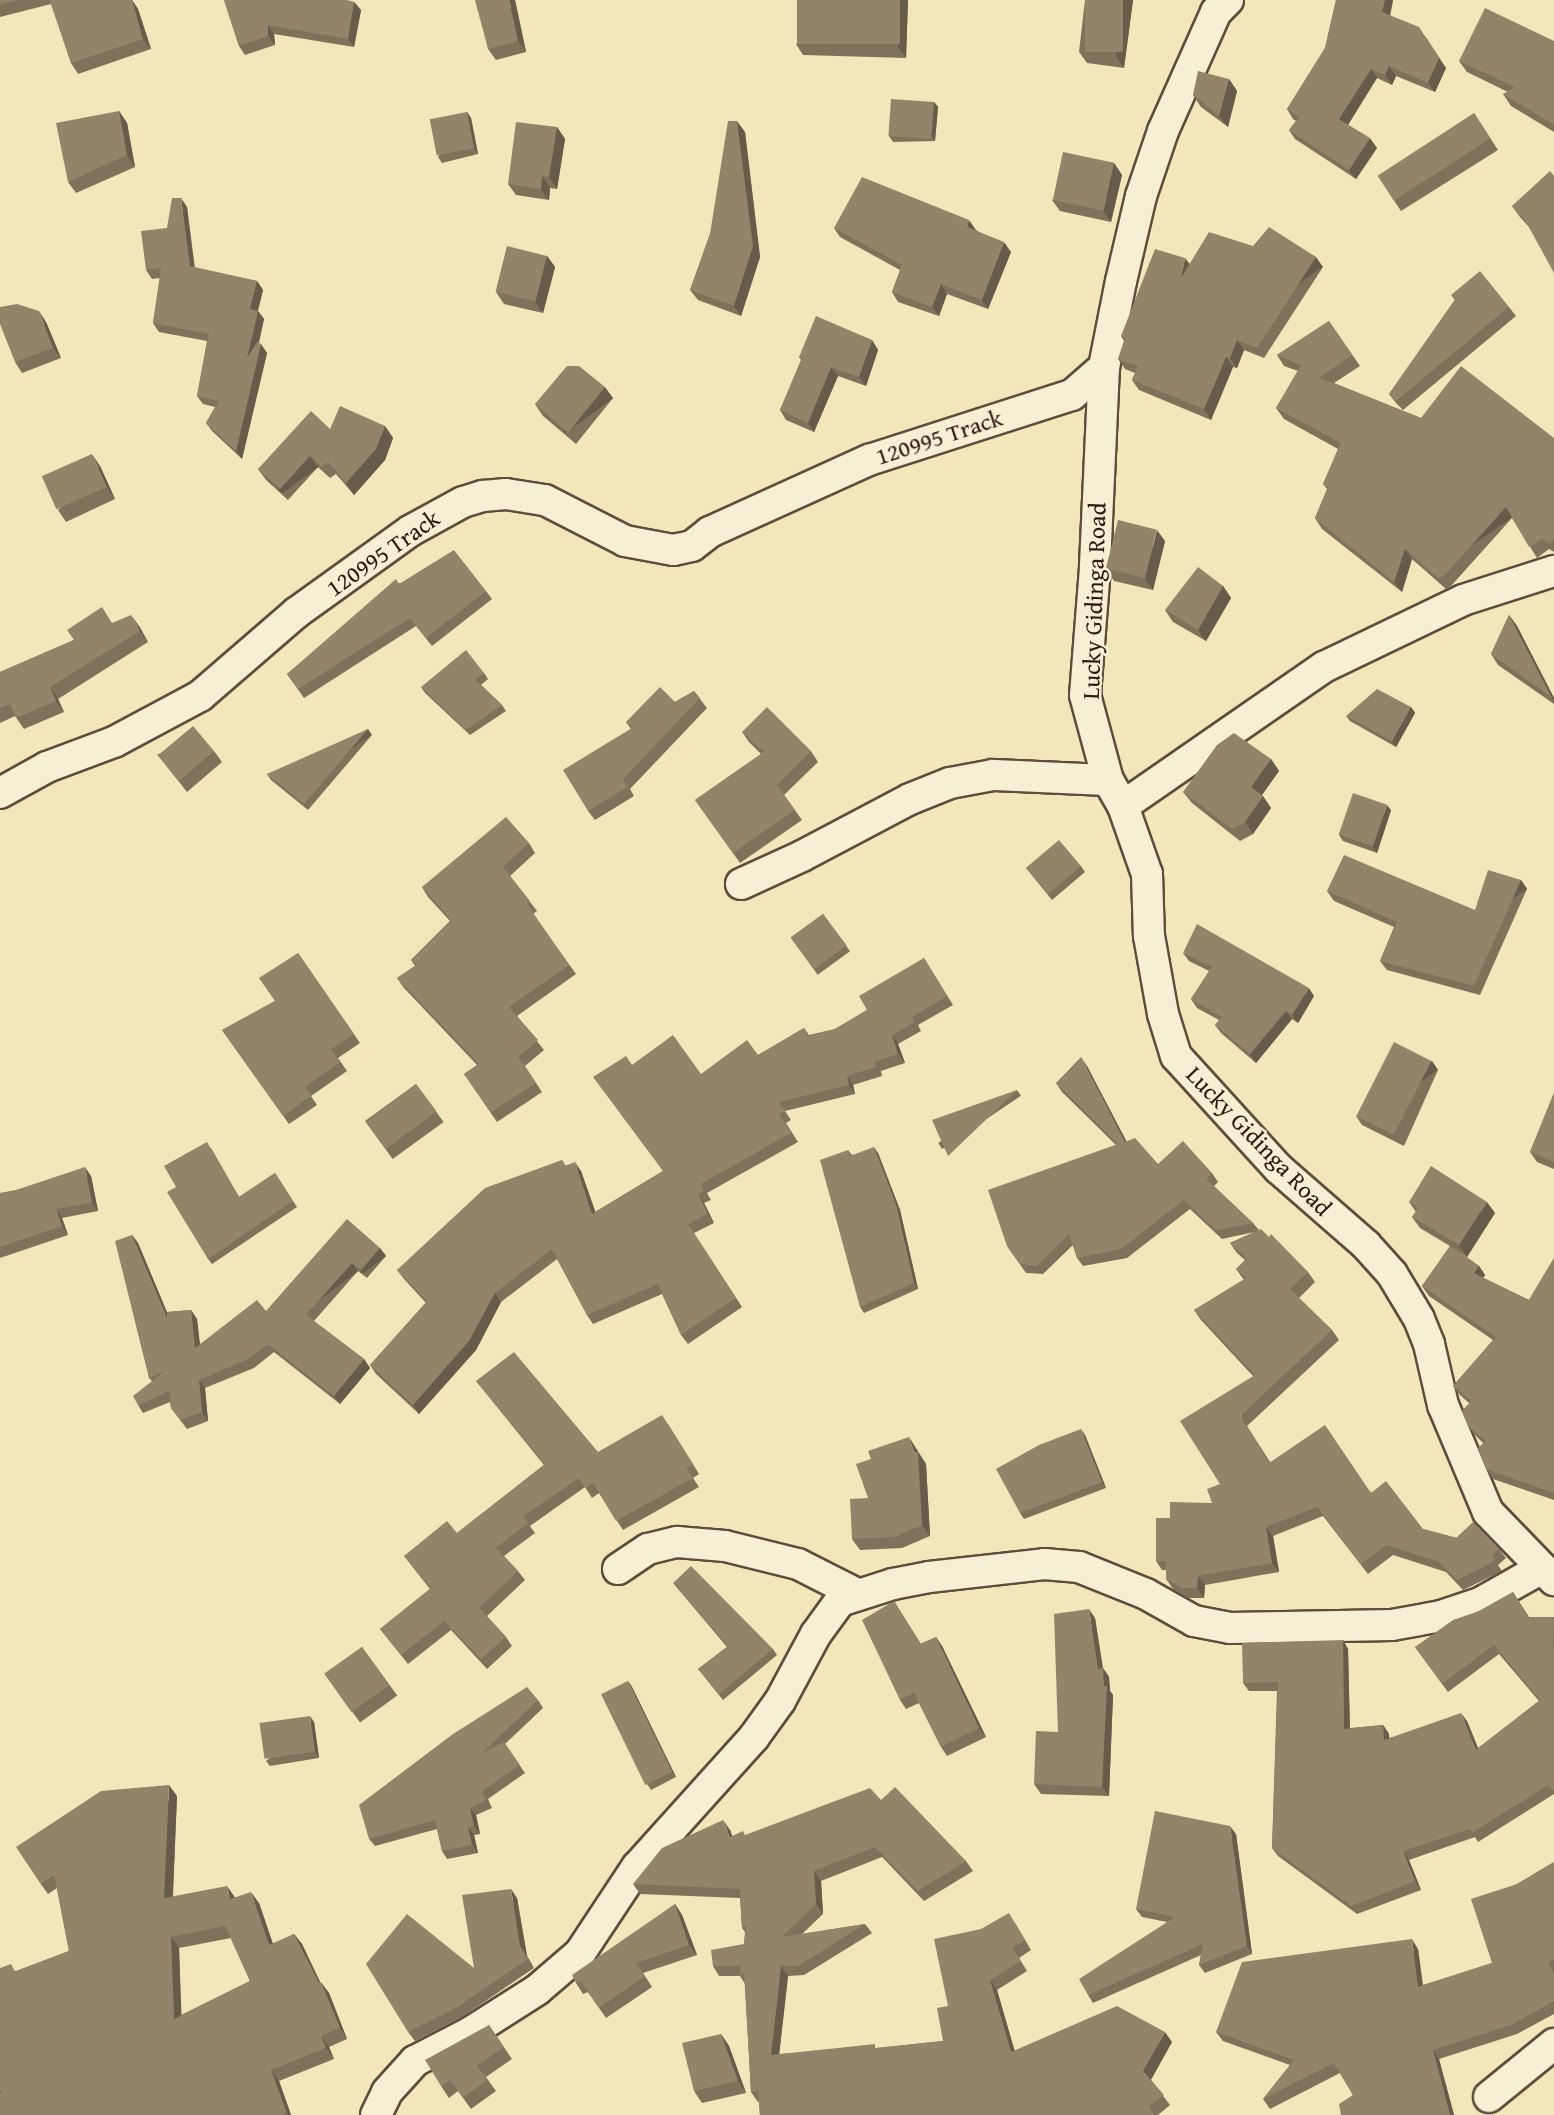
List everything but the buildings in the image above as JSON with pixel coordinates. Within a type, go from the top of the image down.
[{"type":"street","name":"Lucky Gidinga Road","points":[[1228,0],[1216,12],[1158,144],[1141,196],[1104,367],[1085,695],[1108,780],[1123,806],[1147,874],[1149,936],[1163,1014],[1176,1056],[1279,1169],[1366,1245],[1392,1273],[1419,1319],[1429,1344],[1443,1405],[1469,1473],[1488,1512],[1548,1574]]},
{"type":"street","name":"120995 Track","points":[[0,793],[47,767],[114,742],[200,696],[296,613],[410,531],[463,502],[482,496],[506,494],[545,500],[625,541],[673,550],[692,546],[710,532],[869,460],[1072,395],[1104,367]]},
{"type":"street","points":[[1123,806],[1324,667],[1464,600],[1554,571]]},
{"type":"street","points":[[741,884],[802,856],[910,799],[950,783],[993,775],[1108,780]]},
{"type":"street","points":[[618,1569],[648,1549],[677,1542],[725,1546],[799,1564],[857,1594]]},
{"type":"street","points":[[376,2115],[387,2092],[415,2062],[471,2032],[537,1990],[580,1953],[637,1867],[754,1737],[780,1701],[816,1634],[840,1601],[857,1594],[929,1577],[1044,1564],[1079,1567],[1123,1583],[1194,1620],[1230,1628],[1392,1625],[1441,1616],[1480,1603],[1548,1574]]},
{"type":"street","points":[[1489,2096],[1554,2044]]}]
